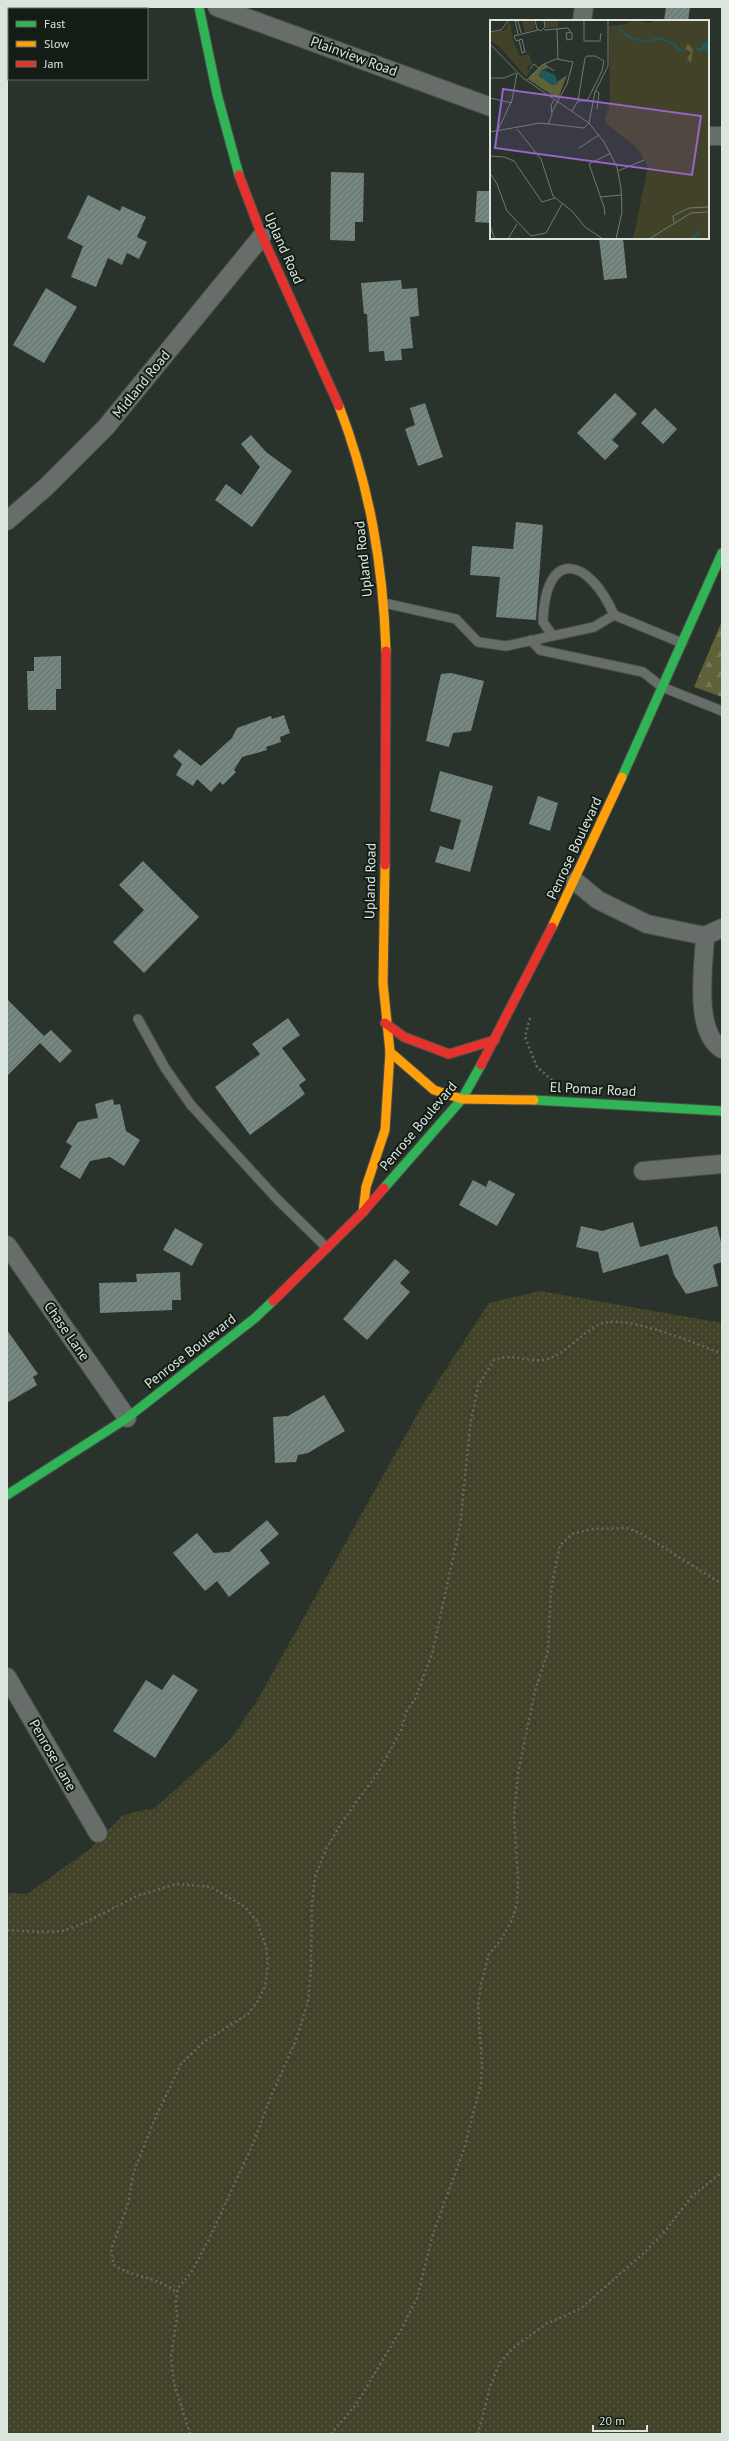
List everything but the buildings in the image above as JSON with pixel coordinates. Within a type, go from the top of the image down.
[{"type":"street","name":"Upland Road","points":[[199,7],[210,72],[246,194],[262,236],[352,439],[370,504],[376,535],[382,603],[387,754],[382,986],[385,1023],[390,1052],[385,1130],[366,1187],[363,1212]]},
{"type":"street","name":"Plainview Road","points":[[217,7],[490,107]]},
{"type":"street","points":[[582,20],[584,7]]},
{"type":"street","points":[[709,136],[722,136]]},
{"type":"street","name":"Midland Road","points":[[7,521],[46,487],[106,427],[262,236]]},
{"type":"street","name":"Penrose Boulevard","points":[[7,1495],[127,1418],[256,1318],[363,1212],[462,1099],[495,1040],[575,881],[722,553]]},
{"type":"street","points":[[575,881],[598,900],[647,924],[705,936],[722,928]]},
{"type":"street","points":[[705,936],[703,1018],[707,1032],[722,1048]]},
{"type":"street","points":[[385,1023],[404,1037],[449,1054],[495,1040]]},
{"type":"street","points":[[390,1052],[434,1090],[462,1099]]},
{"type":"street","name":"El Pomar Road","points":[[462,1099],[574,1101],[722,1111]]},
{"type":"street","points":[[643,1171],[722,1164]]},
{"type":"street","name":"Chase Lane","points":[[7,1245],[127,1418]]},
{"type":"street","name":"Penrose Lane","points":[[7,1677],[98,1833]]},
{"type":"lane","points":[[552,635],[544,622],[547,592],[553,577],[570,568],[581,571],[591,578],[603,592],[614,615],[682,643]]},
{"type":"lane","points":[[382,603],[456,619],[478,642],[506,646],[594,627],[614,615]]},
{"type":"lane","points":[[531,640],[540,650],[643,672],[662,687],[722,710]]},
{"type":"lane","points":[[138,1019],[165,1068],[191,1105],[277,1200],[327,1249]]},
{"type":"path","points":[[530,1016],[525,1037],[537,1067],[555,1082]]},
{"type":"path","points":[[190,2434],[174,2383],[171,2357],[177,2317],[178,2288],[191,2273],[209,2239],[253,2144],[269,2101],[296,2040],[308,2002],[311,1967],[312,1903],[315,1877],[326,1848],[342,1822],[379,1771],[401,1730],[407,1710],[415,1699],[432,1654],[460,1526],[470,1427],[478,1386],[494,1360],[507,1355],[533,1361],[548,1359],[601,1323],[617,1322],[658,1330],[722,1354]]},
{"type":"path","points":[[332,2434],[357,2403],[402,2328],[417,2298],[433,2234],[466,2142],[480,2084],[482,2066],[478,2006],[481,1984],[489,1954],[512,1920],[517,1904],[518,1878],[514,1817],[518,1773],[535,1691],[548,1651],[551,1590],[560,1545],[572,1534],[591,1529],[627,1528],[642,1534],[722,1584]]},
{"type":"path","points":[[7,1930],[42,1932],[62,1930],[80,1925],[139,1894],[177,1884],[211,1887],[245,1907],[257,1921],[266,1947],[268,1965],[265,1986],[248,2014],[205,2041],[181,2064],[154,2121],[134,2171],[128,2204],[111,2250],[114,2265],[122,2270],[169,2286],[177,2293]]},
{"type":"path","points":[[478,2434],[490,2387],[499,2364],[513,2348],[546,2324],[580,2308],[645,2252],[666,2230],[692,2196],[722,2172]]},
{"type":"shaded area","points":[[540,1291],[722,1323],[722,2434],[7,2434],[7,1893],[27,1894],[89,1850],[122,1816],[138,1811],[154,1809],[230,1740],[257,1701],[422,1406],[489,1303]]},
{"type":"green space","points":[[722,621],[722,697],[694,687]]},
{"type":"traffic: fast","points":[[199,7],[217,94],[239,175]]},
{"type":"traffic: fast","points":[[622,777],[722,553]]},
{"type":"traffic: fast","points":[[384,1188],[462,1099],[481,1065]]},
{"type":"traffic: fast","points":[[534,1100],[722,1111]]},
{"type":"traffic: fast","points":[[7,1495],[127,1418],[255,1318],[273,1301]]},
{"type":"traffic: slow","points":[[339,406],[359,466],[373,527],[382,588],[386,651]]},
{"type":"traffic: slow","points":[[552,927],[622,777]]},
{"type":"traffic: slow","points":[[385,865],[383,983],[390,1052],[434,1090],[462,1099],[534,1100]]},
{"type":"traffic: slow","points":[[363,1212],[366,1187],[385,1130],[390,1052]]},
{"type":"traffic: jam","points":[[239,175],[262,236],[339,406]]},
{"type":"traffic: jam","points":[[385,865],[386,651]]},
{"type":"traffic: jam","points":[[481,1065],[552,927]]},
{"type":"traffic: jam","points":[[385,1023],[404,1037],[449,1054],[495,1040]]},
{"type":"traffic: jam","points":[[273,1301],[363,1212],[384,1188]]}]
